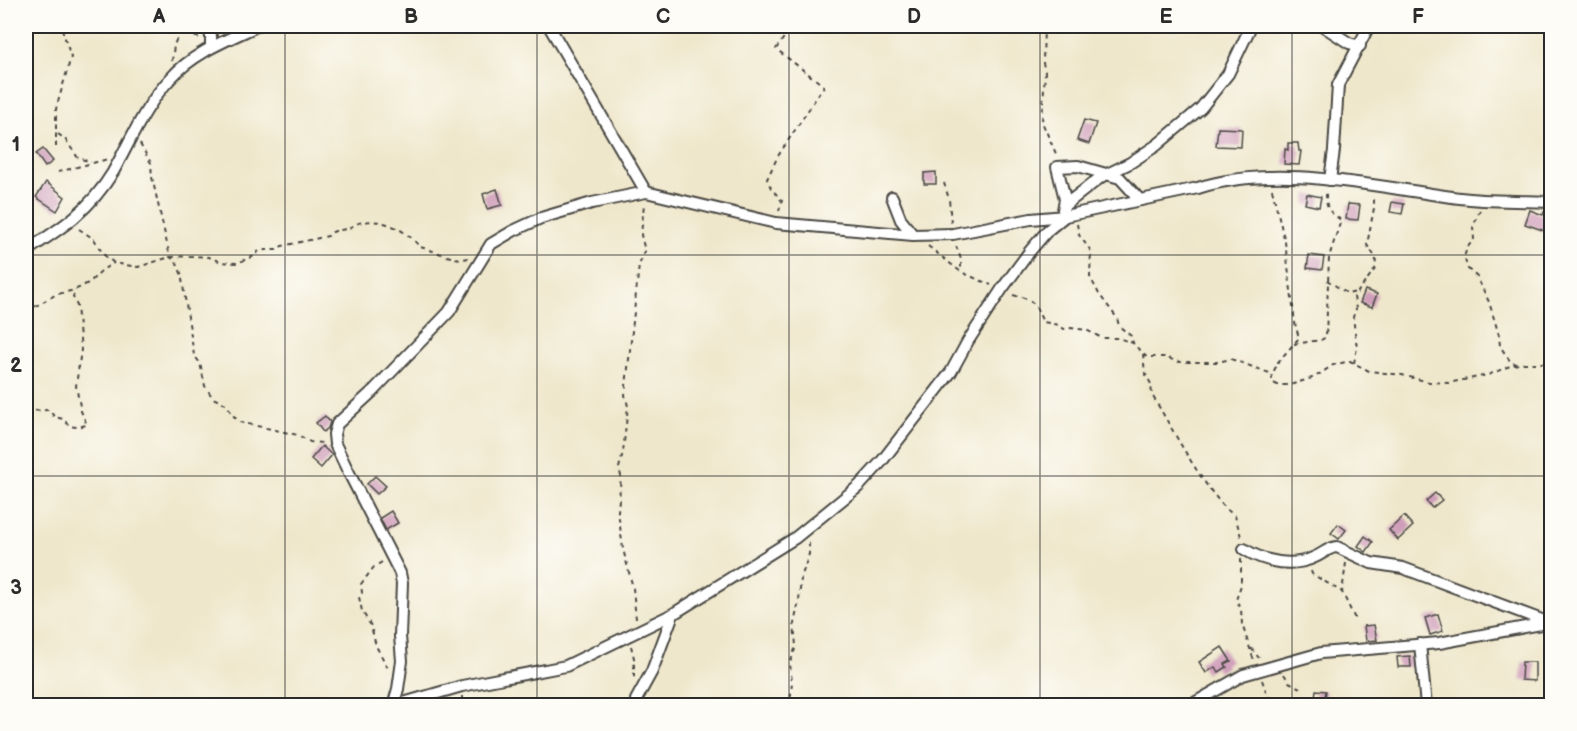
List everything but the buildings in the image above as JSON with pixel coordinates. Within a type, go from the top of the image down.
[{"type":"street","points":[[26,251],[70,223],[91,201],[112,174],[152,100],[210,36],[256,26]]},
{"type":"street","points":[[549,26],[646,192]]},
{"type":"street","points":[[393,705],[462,686],[566,666],[673,614],[810,527],[859,486],[882,461],[951,372],[1002,289],[1048,230],[1107,174],[1149,150],[1201,108],[1228,74],[1251,26]]},
{"type":"street","points":[[1323,26],[1349,43],[1360,46]]},
{"type":"street","points":[[1327,180],[1334,150],[1338,85],[1342,73],[1360,46],[1369,26]]},
{"type":"street","points":[[1066,213],[1058,167],[1078,166],[1107,174],[1124,181],[1140,200]]},
{"type":"street","points":[[393,705],[402,661],[400,573],[335,444],[333,434],[337,424],[372,392],[449,312],[491,244],[541,218],[592,203],[646,192],[776,223],[913,235],[953,234],[1140,200],[1218,182],[1270,178],[1309,178],[1478,200],[1551,202]]},
{"type":"street","points":[[892,197],[901,220],[913,235]]},
{"type":"street","points":[[1244,549],[1255,556],[1271,561],[1305,561],[1332,547],[1341,549],[1371,563],[1404,568],[1550,622]]},
{"type":"street","points":[[636,703],[652,671],[673,614]]},
{"type":"street","points":[[1189,705],[1236,678],[1266,667],[1321,653],[1460,640],[1550,622]]},
{"type":"street","points":[[1420,644],[1426,705]]},
{"type":"path","points":[[56,147],[56,109],[71,57],[61,26]]},
{"type":"path","points":[[776,223],[783,201],[771,188],[767,179],[778,156],[824,86],[776,49],[792,26]]},
{"type":"path","points":[[1044,26],[1043,63],[1045,71],[1042,122],[1056,152],[1058,167]]},
{"type":"path","points":[[172,76],[172,54],[179,33],[198,38],[210,36]]},
{"type":"path","points":[[134,133],[151,163],[170,257],[176,261],[181,273],[195,355],[200,363],[205,386],[213,398],[226,404],[231,414],[239,422],[298,435],[310,442],[335,444]]},
{"type":"path","points":[[57,134],[65,139],[78,158],[93,163]]},
{"type":"path","points":[[58,171],[122,154]]},
{"type":"path","points":[[1270,178],[1288,261],[1294,323],[1299,339],[1278,362],[1270,378]]},
{"type":"path","points":[[1294,344],[1321,340],[1326,337],[1329,257],[1341,220],[1330,214],[1326,204],[1327,180]]},
{"type":"path","points":[[944,183],[962,272]]},
{"type":"path","points":[[1354,363],[1357,348],[1353,317],[1356,309],[1354,297],[1375,269],[1376,258],[1367,245],[1374,208],[1375,185]]},
{"type":"path","points":[[636,703],[634,658],[637,624],[633,588],[622,549],[618,511],[620,468],[628,406],[625,395],[639,265],[645,251],[641,235],[646,192]]},
{"type":"path","points":[[1478,200],[1481,207],[1473,226],[1474,239],[1464,257],[1468,269],[1477,277],[1489,302],[1500,346],[1509,361],[1516,364]]},
{"type":"path","points":[[1066,213],[1091,251],[1090,277],[1099,294],[1116,318],[1119,327],[1131,336],[1133,343],[1147,357],[1164,357],[1180,362],[1217,362],[1231,359],[1272,374],[1270,378],[1277,385],[1290,385],[1315,376],[1333,365],[1350,361],[1369,372],[1402,375],[1429,382],[1449,382],[1488,375],[1516,364],[1551,363]]},
{"type":"path","points":[[70,223],[94,239],[103,254],[114,263],[138,267],[170,257],[209,257],[221,262],[237,263],[265,249],[276,250],[282,246],[328,236],[332,231],[351,228],[360,222],[395,226],[411,236],[420,247],[461,260],[470,257]]},
{"type":"path","points":[[913,235],[962,272],[1018,297],[1028,299],[1035,305],[1043,322],[1059,325],[1064,329],[1086,330],[1102,338],[1118,338],[1133,343]]},
{"type":"path","points":[[26,308],[34,307],[57,294],[75,290],[90,282],[102,270],[114,263]]},
{"type":"path","points":[[1328,280],[1344,289],[1348,294],[1358,292]]},
{"type":"path","points":[[26,411],[50,410],[54,417],[64,419],[69,426],[87,425],[81,411],[76,386],[81,350],[73,297],[75,290]]},
{"type":"path","points":[[1143,354],[1145,373],[1151,384],[1152,395],[1202,477],[1225,509],[1235,516],[1244,549],[1241,554],[1241,585],[1236,600],[1250,646],[1266,667],[1284,675],[1289,682],[1300,688]]},
{"type":"path","points":[[790,705],[792,682],[790,664],[796,646],[794,624],[801,578],[809,554],[810,527]]},
{"type":"path","points":[[1341,549],[1346,558],[1342,592],[1356,621]]},
{"type":"path","points":[[389,671],[376,646],[371,626],[362,611],[359,597],[362,593],[361,584],[381,561],[400,573]]},
{"type":"path","points":[[1305,561],[1312,574],[1342,592]]},
{"type":"path","points":[[1250,646],[1266,667],[1268,697],[1287,705]]}]
